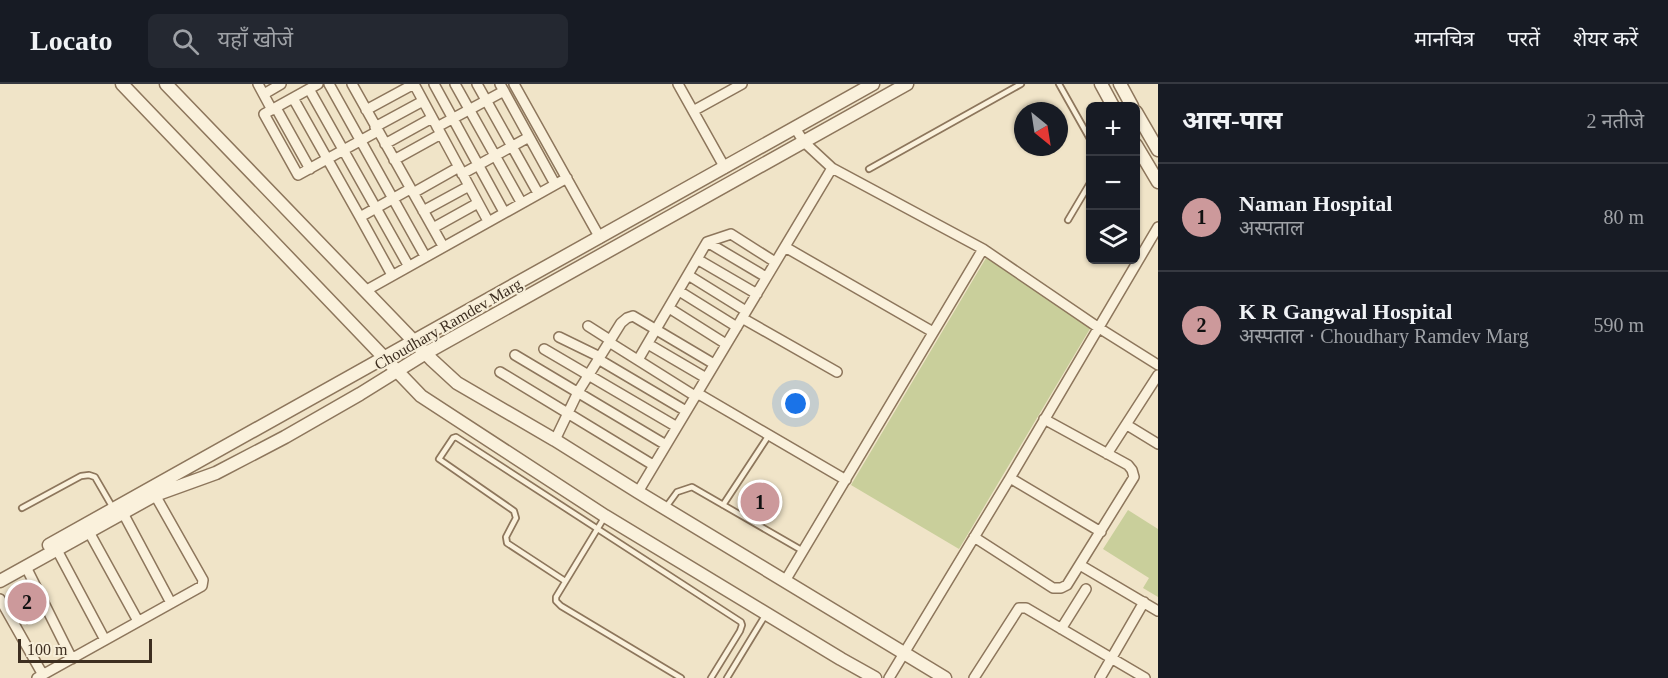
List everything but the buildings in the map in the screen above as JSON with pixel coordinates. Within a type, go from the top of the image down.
[{"type":"street","points":[[122,84],[421,396],[605,516],[875,678]]},
{"type":"street","points":[[166,84],[365,291],[457,382],[945,678]]},
{"type":"street","points":[[258,84],[310,169],[361,141],[376,129],[423,101]]},
{"type":"street","points":[[264,94],[280,84]]},
{"type":"street","points":[[329,84],[425,256]]},
{"type":"street","points":[[352,84],[443,246]]},
{"type":"street","points":[[366,110],[414,84],[488,221]]},
{"type":"street","points":[[434,84],[504,212]]},
{"type":"street","points":[[456,84],[521,202]]},
{"type":"street","points":[[477,84],[538,193]]},
{"type":"street","points":[[514,84],[600,238]]},
{"type":"street","points":[[678,84],[724,168]]},
{"type":"street","points":[[693,111],[742,84]]},
{"type":"street","points":[[0,572],[118,510],[152,488],[873,84]]},
{"type":"street","name":"Choudhary Ramdev Marg","points":[[0,581],[89,532],[118,510],[216,473],[304,427],[426,353],[907,84]]},
{"type":"street","points":[[1101,84],[1111,102]]},
{"type":"street","points":[[1120,84],[1130,102]]},
{"type":"street","points":[[274,109],[314,86],[344,150],[408,266]]},
{"type":"street","points":[[385,144],[437,126],[486,100],[502,87],[555,184]]},
{"type":"street","points":[[293,98],[392,275]]},
{"type":"street","points":[[1140,119],[1158,150]]},
{"type":"street","points":[[394,160],[437,126]]},
{"type":"street","points":[[795,128],[804,142],[832,168],[983,249],[1158,365]]},
{"type":"street","points":[[360,217],[393,198],[478,165],[529,137]]},
{"type":"street","points":[[1140,152],[1158,182]]},
{"type":"street","points":[[638,492],[832,168]]},
{"type":"street","points":[[365,291],[567,178]]},
{"type":"street","points":[[423,211],[469,186]]},
{"type":"street","points":[[433,228],[478,203]]},
{"type":"street","points":[[889,678],[1158,227]]},
{"type":"street","points":[[639,360],[707,242],[731,234],[775,262]]},
{"type":"street","points":[[707,242],[766,277]]},
{"type":"street","points":[[785,247],[933,332]]},
{"type":"street","points":[[785,581],[983,249]]},
{"type":"street","points":[[697,259],[757,294]]},
{"type":"street","points":[[688,275],[744,314],[837,372]]},
{"type":"street","points":[[679,291],[737,327]]},
{"type":"street","points":[[669,308],[726,344]]},
{"type":"street","points":[[555,440],[578,392],[621,323],[627,318],[633,316],[658,329],[714,364]]},
{"type":"street","points":[[588,326],[696,395],[846,480]]},
{"type":"street","points":[[559,337],[599,358],[686,411]]},
{"type":"street","points":[[648,344],[706,378]]},
{"type":"street","points":[[544,349],[677,427]]},
{"type":"street","points":[[515,355],[666,445]]},
{"type":"street","points":[[500,372],[653,465]]},
{"type":"street","points":[[1107,454],[1158,375]]},
{"type":"street","points":[[974,537],[1053,588],[1061,588],[1067,585],[1134,477],[1128,465],[1044,419]]},
{"type":"street","points":[[1127,425],[1158,444]]},
{"type":"street","points":[[1010,478],[1101,532]]},
{"type":"street","points":[[0,599],[40,677],[202,586],[203,580],[155,495]]},
{"type":"street","points":[[118,510],[171,603]]},
{"type":"street","points":[[89,532],[138,621]]},
{"type":"street","points":[[57,550],[105,640]]},
{"type":"street","points":[[1080,565],[1158,611]]},
{"type":"street","points":[[26,567],[72,659]]},
{"type":"street","points":[[1061,629],[1086,589]]},
{"type":"street","points":[[1100,678],[1144,602]]},
{"type":"street","points":[[974,678],[1020,608],[1026,609],[1145,678]]},
{"type":"lane","points":[[869,169],[1021,84]]},
{"type":"lane","points":[[1059,84],[1086,132]]},
{"type":"lane","points":[[1068,220],[1086,190]]},
{"type":"lane","points":[[723,506],[769,435]]},
{"type":"lane","points":[[565,581],[507,543],[506,539],[516,518],[515,513],[440,460],[439,457],[451,439],[456,437],[741,621],[740,631],[711,678]]},
{"type":"lane","points":[[22,508],[81,476],[89,475],[95,477],[118,510]]},
{"type":"lane","points":[[665,508],[677,492],[692,487],[803,551]]},
{"type":"lane","points":[[605,516],[555,599],[561,606],[681,678]]},
{"type":"lane","points":[[727,678],[766,614]]},
{"type":"green space","points":[[986,258],[1094,322],[959,549],[851,485]]},
{"type":"green space","points":[[1128,510],[1158,529],[1158,597],[1143,588],[1149,578],[1103,549]]},
{"type":"place","name":"Naman Hospital","points":[[760,502]]},
{"type":"place","name":"K R Gangwal Hospital","points":[[27,602]]}]
